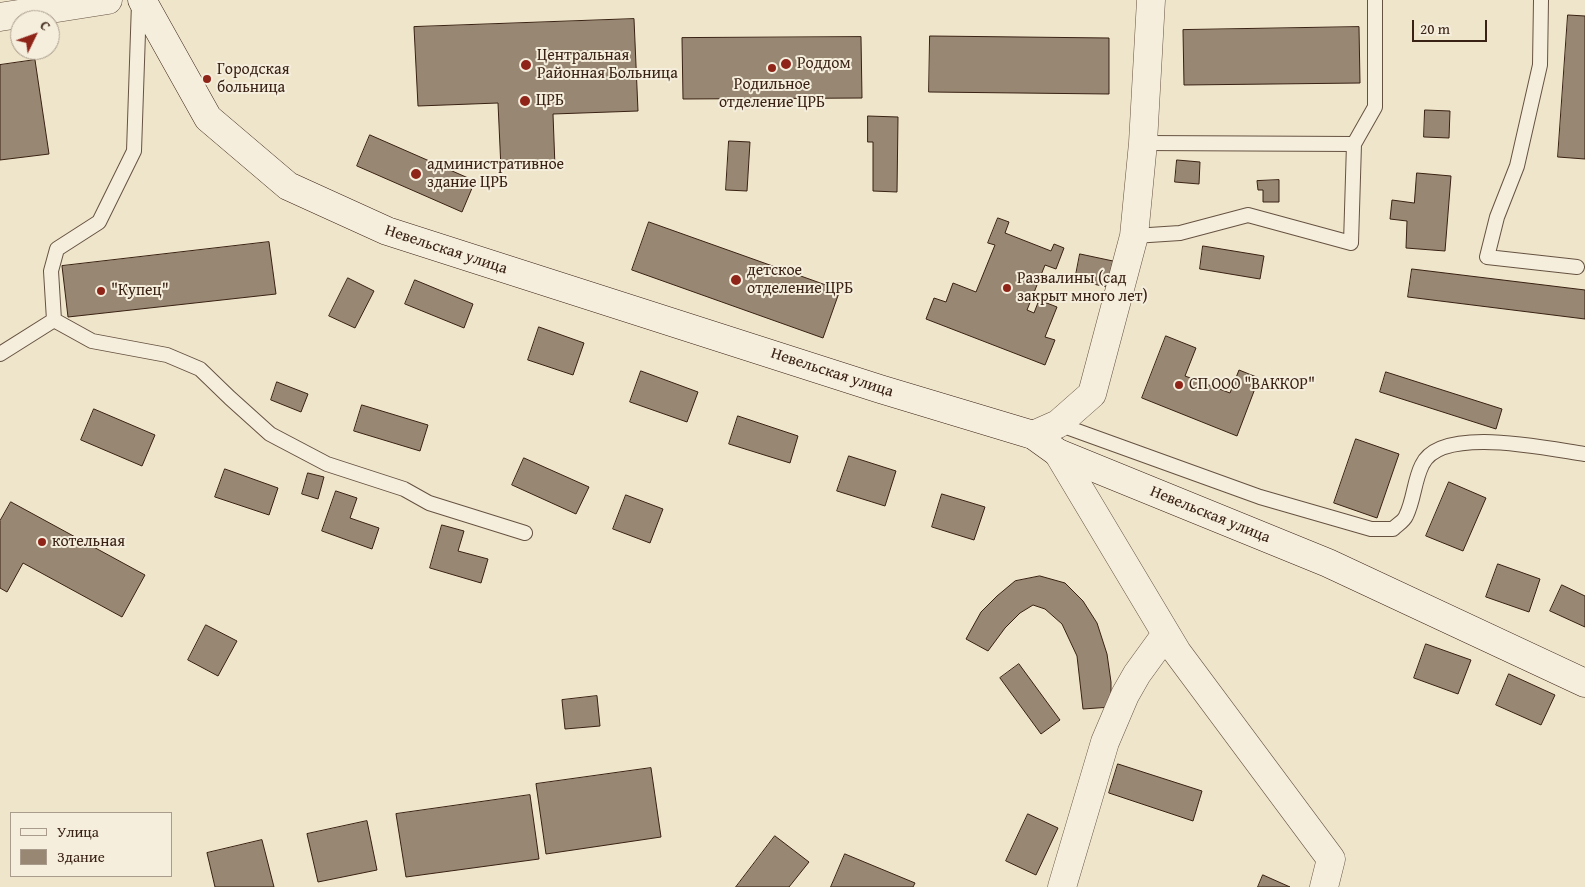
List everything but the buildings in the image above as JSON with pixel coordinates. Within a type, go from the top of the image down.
[{"type":"street","points":[[0,17],[108,0]]},
{"type":"street","name":"Невельская улица","points":[[140,0],[208,118],[288,186],[387,231],[861,383],[1033,435],[1058,453],[1328,563],[1585,683]]},
{"type":"street","points":[[1033,435],[1058,424],[1092,394],[1134,236],[1143,143],[1152,0]]},
{"type":"street","points":[[1058,453],[1177,652],[1331,859],[1324,887]]},
{"type":"street","points":[[1062,887],[1105,742],[1125,695],[1137,674],[1166,634]]},
{"type":"lane","points":[[54,320],[51,271],[57,250],[99,222],[134,151],[140,0]]},
{"type":"lane","points":[[1134,236],[1180,233],[1248,215],[1351,243],[1354,144],[1374,106],[1375,0]]},
{"type":"lane","points":[[1541,0],[1540,66],[1517,166],[1497,217],[1487,257],[1577,267]]},
{"type":"lane","points":[[1143,143],[1354,144]]},
{"type":"lane","points":[[0,354],[54,320]]},
{"type":"lane","points":[[54,320],[92,341],[167,355],[200,369],[270,434],[327,464],[404,489],[428,503],[525,533]]},
{"type":"lane","points":[[1058,424],[1260,497],[1371,529],[1393,529],[1406,517],[1422,463],[1434,452],[1448,445],[1486,441],[1585,454]]},
{"type":"place","name":"Роддом","points":[[786,64]]},
{"type":"place","name":"Центральная Районная Больница","points":[[526,65]]},
{"type":"place","name":"Родильное отделение ЦРБ","points":[[772,68]]},
{"type":"place","name":"Городская больница","points":[[207,79]]},
{"type":"place","name":"ЦРБ","points":[[525,101]]},
{"type":"place","name":"административное здание ЦРБ","points":[[416,174]]},
{"type":"place","name":"детское отделение ЦРБ","points":[[736,280]]},
{"type":"place","name":"Развалины (сад закрыт много лет)","points":[[1007,288]]},
{"type":"place","name":"\"Купец\"","points":[[101,291]]},
{"type":"place","name":"СП ООО \"ВАККОР\"","points":[[1179,385]]},
{"type":"place","name":"котельная","points":[[42,542]]}]
